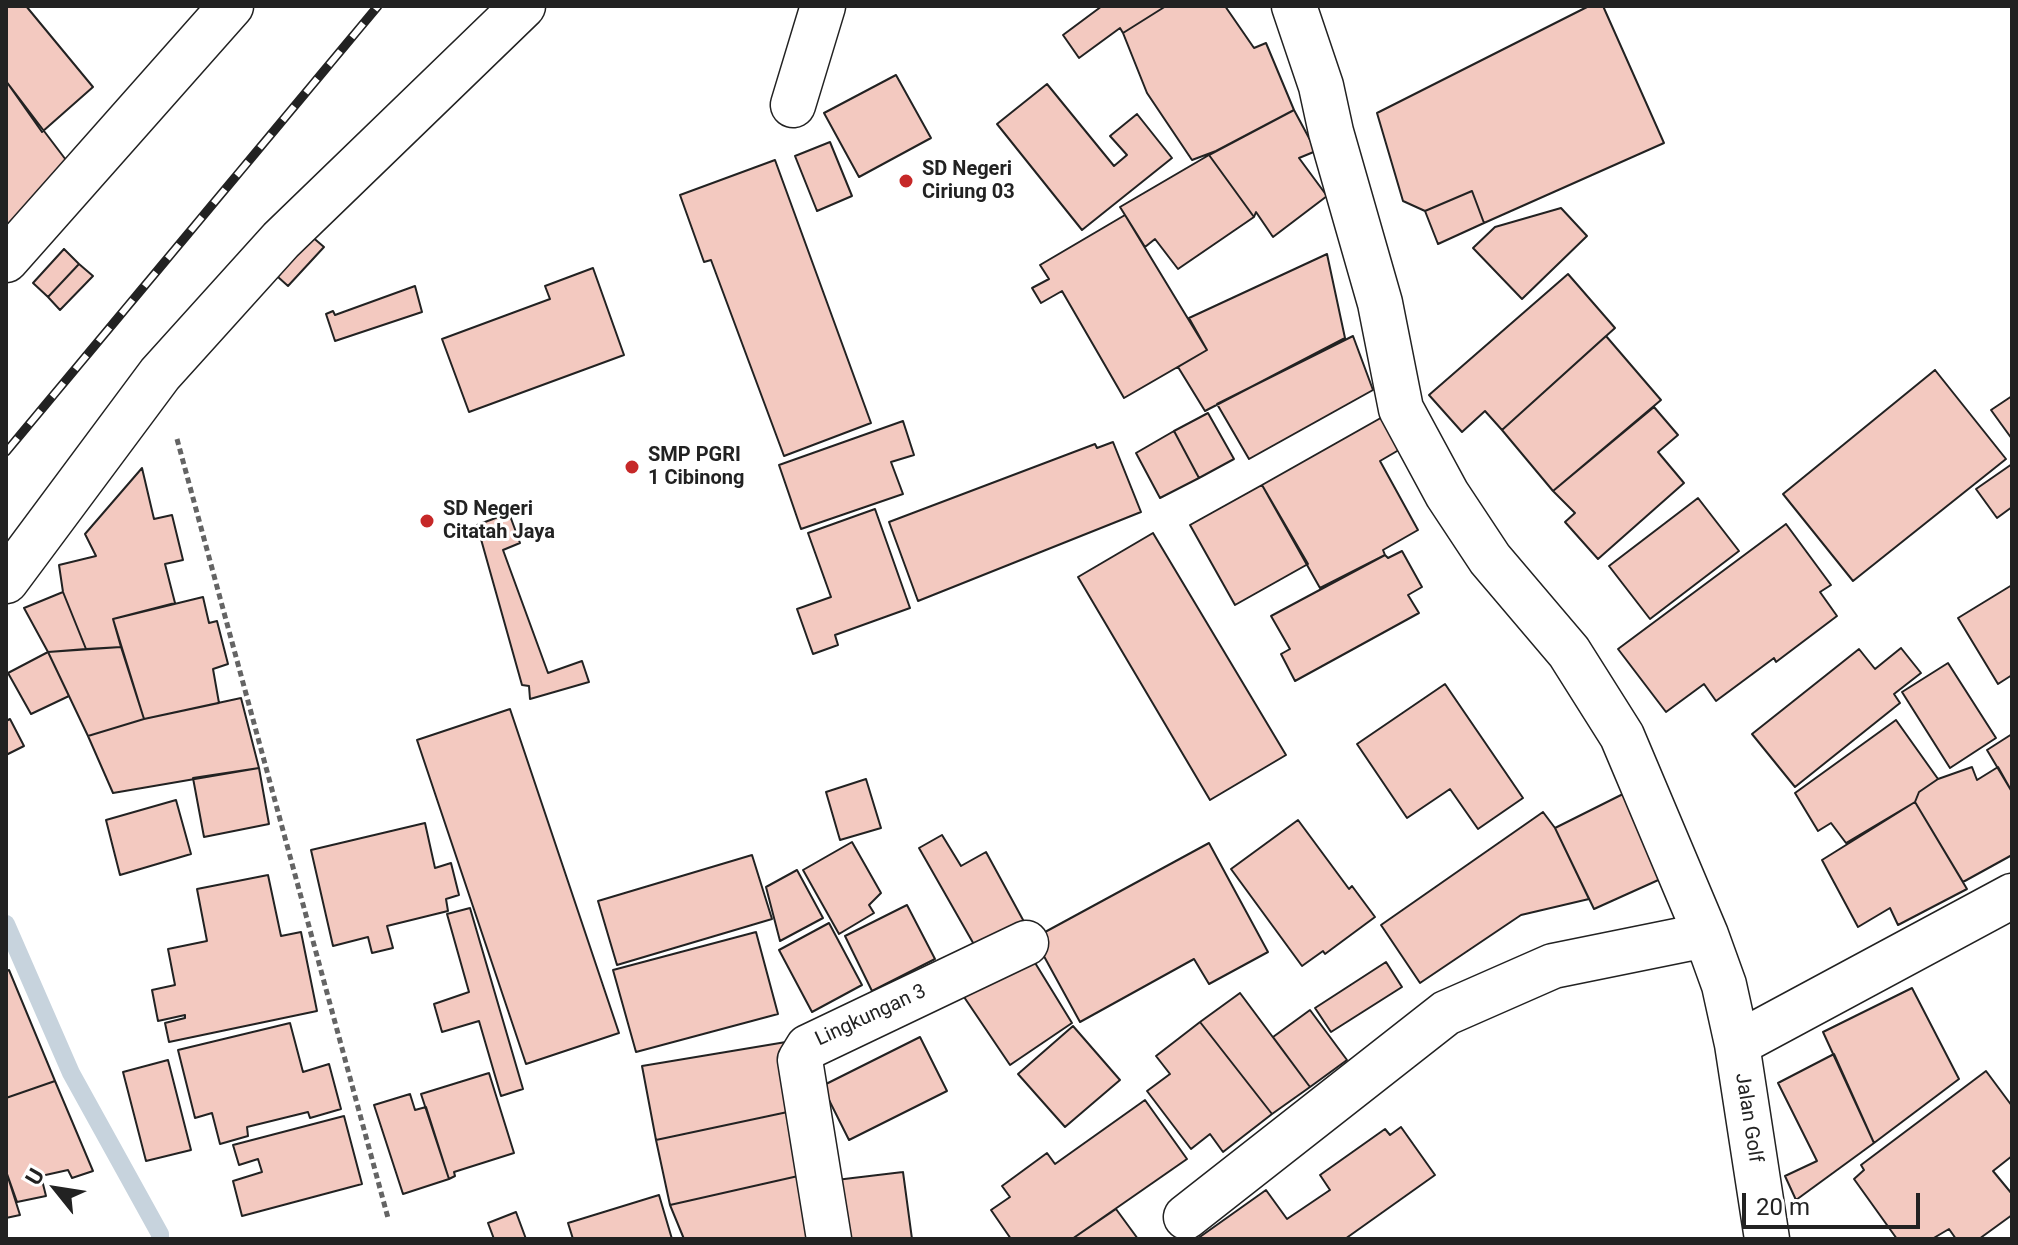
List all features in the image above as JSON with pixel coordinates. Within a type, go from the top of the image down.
[{"type":"street","points":[[6,260],[231,6]]},
{"type":"street","points":[[6,581],[160,374],[281,240],[523,6]]},
{"type":"street","points":[[793,105],[823,6]]},
{"type":"street","name":"Jalan Golf","points":[[1294,6],[1321,86],[1331,132],[1377,290],[1401,409],[1447,494],[1490,559],[1569,652],[1622,736],[1706,935],[1724,985],[1737,1044],[1767,1239]]},
{"type":"street","points":[[1737,1044],[2012,896]]},
{"type":"street","points":[[1186,1217],[1446,1013],[1553,966],[1706,935]]},
{"type":"street","name":"Lingkungan 3","points":[[829,1239],[800,1060],[808,1047],[1026,943]]},
{"type":"path","points":[[160,374],[388,1218]]},
{"type":"building","points":[[6,6],[26,6],[93,87],[42,132],[6,81]]},
{"type":"building","points":[[1102,6],[1166,6],[1123,33],[1120,28],[1079,58],[1063,35]]},
{"type":"building","points":[[1166,6],[1225,6],[1254,48],[1266,43],[1294,110],[1216,151],[1192,160],[1147,93],[1123,33]]},
{"type":"building","points":[[1589,6],[1603,6],[1664,143],[1484,223],[1472,191],[1425,211],[1403,201],[1377,113]]},
{"type":"building","points":[[896,75],[931,138],[859,177],[824,113]]},
{"type":"building","points":[[6,81],[66,160],[6,234]]},
{"type":"building","points":[[1047,84],[1114,166],[1127,155],[1110,136],[1137,114],[1172,158],[1082,230],[997,124]]},
{"type":"building","points":[[1294,110],[1316,151],[1299,158],[1327,196],[1273,237],[1256,212],[1254,217],[1209,155]]},
{"type":"building","points":[[830,142],[852,196],[817,211],[795,156]]},
{"type":"building","points":[[1209,155],[1254,217],[1178,269],[1155,239],[1145,247],[1120,207]]},
{"type":"building","points":[[775,160],[871,423],[784,456],[711,260],[704,262],[680,195]]},
{"type":"building","points":[[1472,191],[1484,223],[1438,244],[1425,211]]},
{"type":"building","points":[[1561,208],[1587,236],[1522,299],[1473,248],[1495,227]]},
{"type":"building","points":[[1125,215],[1207,350],[1124,398],[1062,291],[1041,303],[1032,288],[1049,279],[1040,265]]},
{"type":"building","points":[[303,229],[324,247],[288,286],[268,268]]},
{"type":"building","points":[[64,249],[79,264],[48,297],[33,283]]},
{"type":"building","points":[[1327,254],[1345,338],[1205,411],[1178,367],[1207,350],[1189,318]]},
{"type":"building","points":[[79,264],[93,276],[60,310],[48,297]]},
{"type":"building","points":[[593,268],[624,355],[469,412],[442,339],[550,299],[545,286]]},
{"type":"building","points":[[1568,274],[1615,328],[1502,430],[1485,411],[1462,432],[1429,395]]},
{"type":"building","points":[[415,286],[422,312],[335,341],[326,314],[333,311],[335,315]]},
{"type":"building","points":[[1353,336],[1373,390],[1249,459],[1217,404]]},
{"type":"building","points":[[1606,336],[1661,400],[1553,491],[1502,430]]},
{"type":"building","points":[[1935,370],[2006,459],[1853,581],[1783,494]]},
{"type":"building","points":[[2012,396],[2012,439],[1991,410]]},
{"type":"building","points":[[1654,407],[1678,435],[1658,452],[1684,483],[1598,559],[1565,522],[1575,513],[1553,491]]},
{"type":"building","points":[[1208,413],[1234,459],[1199,478],[1174,431]]},
{"type":"building","points":[[1386,415],[1404,447],[1380,461],[1418,530],[1383,550],[1385,555],[1320,588],[1262,485]]},
{"type":"building","points":[[903,421],[914,455],[891,462],[903,494],[801,529],[779,465]]},
{"type":"building","points":[[1174,431],[1199,478],[1160,498],[1136,453]]},
{"type":"building","points":[[1113,442],[1141,512],[918,601],[889,522],[1095,444],[1097,448]]},
{"type":"building","points":[[2012,464],[2012,507],[1997,518],[1976,489]]},
{"type":"building","points":[[142,468],[154,519],[172,515],[183,560],[165,564],[175,603],[113,619],[121,647],[86,649],[63,592],[59,565],[96,556],[85,534]]},
{"type":"building","points":[[1262,485],[1308,564],[1235,605],[1190,525]]},
{"type":"building","points":[[1698,498],[1739,551],[1650,619],[1609,566]]},
{"type":"building","points":[[875,509],[910,608],[835,635],[838,645],[813,654],[797,609],[831,597],[808,533]]},
{"type":"building","points":[[509,513],[520,543],[503,550],[548,673],[582,661],[589,682],[530,699],[529,686],[522,685],[477,525]]},
{"type":"building","points":[[1786,524],[1831,585],[1820,592],[1837,616],[1776,662],[1774,658],[1716,701],[1704,684],[1666,712],[1618,649]]},
{"type":"building","points":[[1153,533],[1286,755],[1210,800],[1078,577]]},
{"type":"building","points":[[1402,551],[1422,587],[1408,595],[1419,613],[1295,681],[1281,654],[1290,649],[1271,616],[1385,555],[1388,558]]},
{"type":"building","points":[[2012,585],[2012,675],[1998,684],[1958,618]]},
{"type":"building","points":[[63,592],[86,649],[48,652],[24,608]]},
{"type":"building","points":[[203,597],[209,623],[217,621],[228,664],[213,669],[219,703],[144,719],[113,619]]},
{"type":"building","points":[[121,647],[144,719],[88,736],[48,652]]},
{"type":"building","points":[[1901,648],[1921,673],[1894,694],[1900,703],[1795,787],[1752,734],[1859,649],[1875,669]]},
{"type":"building","points":[[48,652],[69,696],[31,714],[8,673]]},
{"type":"building","points":[[1948,663],[1996,738],[1950,768],[1902,692]]},
{"type":"building","points":[[1445,684],[1523,798],[1478,829],[1450,789],[1407,818],[1357,744]]},
{"type":"building","points":[[241,698],[259,768],[113,793],[88,736],[144,719]]},
{"type":"building","points":[[510,709],[619,1033],[526,1064],[417,740]]},
{"type":"building","points":[[10,719],[24,746],[6,755],[6,721]]},
{"type":"building","points":[[1896,720],[1938,779],[1919,792],[1915,802],[1846,843],[1831,823],[1818,831],[1795,793]]},
{"type":"building","points":[[2012,734],[2012,792],[1987,750]]},
{"type":"building","points":[[1972,767],[1977,780],[1998,767],[2012,792],[2012,855],[1963,882],[1915,802],[1919,792],[1938,779]]},
{"type":"building","points":[[259,768],[269,824],[204,837],[193,778]]},
{"type":"building","points":[[866,779],[881,828],[840,840],[826,792]]},
{"type":"building","points":[[1627,792],[1665,877],[1594,909],[1555,828]]},
{"type":"building","points":[[176,800],[191,854],[120,875],[106,820]]},
{"type":"building","points":[[1915,802],[1967,889],[1898,925],[1890,908],[1858,927],[1822,860]]},
{"type":"building","points":[[1543,812],[1555,828],[1589,899],[1521,915],[1420,983],[1381,925]]},
{"type":"building","points":[[1298,820],[1349,889],[1352,886],[1375,917],[1325,954],[1323,951],[1302,966],[1231,869]]},
{"type":"building","points":[[425,823],[435,868],[451,863],[459,895],[446,899],[448,911],[387,926],[393,948],[372,953],[368,937],[333,946],[311,850]]},
{"type":"building","points":[[942,835],[961,866],[986,852],[1028,929],[980,955],[919,848]]},
{"type":"building","points":[[852,842],[881,893],[869,905],[874,913],[839,934],[803,870]]},
{"type":"building","points":[[1209,843],[1268,952],[1209,984],[1194,959],[1080,1022],[1034,938]]},
{"type":"building","points":[[752,855],[772,919],[617,965],[598,901]]},
{"type":"building","points":[[797,870],[823,918],[780,941],[766,887]]},
{"type":"building","points":[[268,875],[281,936],[301,932],[317,1011],[169,1042],[165,1023],[185,1018],[185,1015],[158,1021],[152,990],[175,985],[168,949],[207,941],[197,889]]},
{"type":"building","points":[[907,905],[935,959],[872,991],[845,936]]},
{"type":"building","points":[[470,908],[523,1089],[501,1096],[479,1021],[442,1032],[434,1004],[469,992],[447,914]]},
{"type":"building","points":[[829,923],[862,985],[812,1012],[779,950]]},
{"type":"building","points":[[756,932],[778,1014],[636,1052],[613,970]]},
{"type":"building","points":[[1029,953],[1072,1023],[1010,1065],[962,994]]},
{"type":"building","points":[[1386,962],[1402,987],[1331,1032],[1315,1008]]},
{"type":"building","points":[[9,970],[55,1081],[6,1098],[6,971]]},
{"type":"building","points":[[1912,988],[1959,1079],[1874,1143],[1823,1032]]},
{"type":"building","points":[[1240,993],[1310,1087],[1272,1114],[1200,1022]]},
{"type":"building","points":[[1310,1010],[1347,1060],[1310,1087],[1273,1037]]},
{"type":"building","points":[[1200,1022],[1272,1114],[1223,1152],[1210,1134],[1191,1149],[1147,1091],[1170,1074],[1156,1056]]},
{"type":"building","points":[[290,1023],[303,1072],[329,1064],[341,1109],[310,1118],[308,1112],[247,1127],[248,1136],[220,1144],[212,1113],[195,1118],[178,1050]]},
{"type":"building","points":[[1073,1026],[1120,1080],[1065,1127],[1018,1074]]},
{"type":"building","points":[[920,1037],[947,1091],[849,1140],[822,1086]]},
{"type":"building","points":[[786,1042],[797,1110],[656,1140],[642,1066]]},
{"type":"building","points":[[1834,1054],[1874,1143],[1796,1200],[1785,1176],[1817,1161],[1778,1083]]},
{"type":"building","points":[[168,1060],[191,1150],[146,1161],[123,1072]]},
{"type":"building","points":[[1986,1071],[2012,1106],[2012,1156],[1993,1171],[2012,1194],[2012,1215],[1979,1239],[1956,1239],[1949,1229],[1932,1239],[1897,1239],[1854,1179],[1864,1170],[1861,1165]]},
{"type":"building","points":[[489,1073],[514,1153],[454,1172],[455,1176],[449,1179],[421,1094]]},
{"type":"building","points":[[55,1081],[93,1171],[72,1178],[68,1170],[41,1176],[46,1196],[17,1202],[6,1171],[6,1098]]},
{"type":"building","points":[[410,1094],[415,1110],[426,1107],[449,1179],[403,1194],[374,1105]]},
{"type":"building","points":[[1145,1100],[1187,1159],[1072,1239],[1011,1239],[991,1210],[1010,1197],[1002,1186],[1047,1153],[1055,1164]]},
{"type":"building","points":[[797,1110],[807,1174],[670,1205],[656,1140]]},
{"type":"building","points":[[344,1116],[362,1184],[242,1216],[233,1181],[262,1172],[258,1159],[239,1165],[233,1145]]},
{"type":"building","points":[[1401,1127],[1435,1175],[1345,1239],[1197,1239],[1266,1190],[1287,1219],[1330,1190],[1320,1175],[1385,1129],[1390,1135]]},
{"type":"building","points":[[6,1171],[20,1215],[6,1218]]},
{"type":"building","points":[[903,1172],[912,1239],[843,1239],[836,1180]]},
{"type":"building","points":[[807,1174],[818,1239],[684,1239],[670,1205]]},
{"type":"building","points":[[659,1195],[672,1239],[573,1239],[568,1223]]},
{"type":"building","points":[[1116,1209],[1138,1239],[1072,1239]]},
{"type":"building","points":[[516,1212],[526,1239],[494,1239],[488,1223]]},
{"type":"waterway","points":[[6,924],[71,1073],[160,1239]]},
{"type":"railway","points":[[6,452],[378,6]]},
{"type":"place","name":"SD Negeri Ciriung 03","points":[[906,181]]},
{"type":"place","name":"SMP PGRI 1 Cibinong","points":[[632,467]]},
{"type":"place","name":"SD Negeri Citatah Jaya","points":[[427,521]]}]
